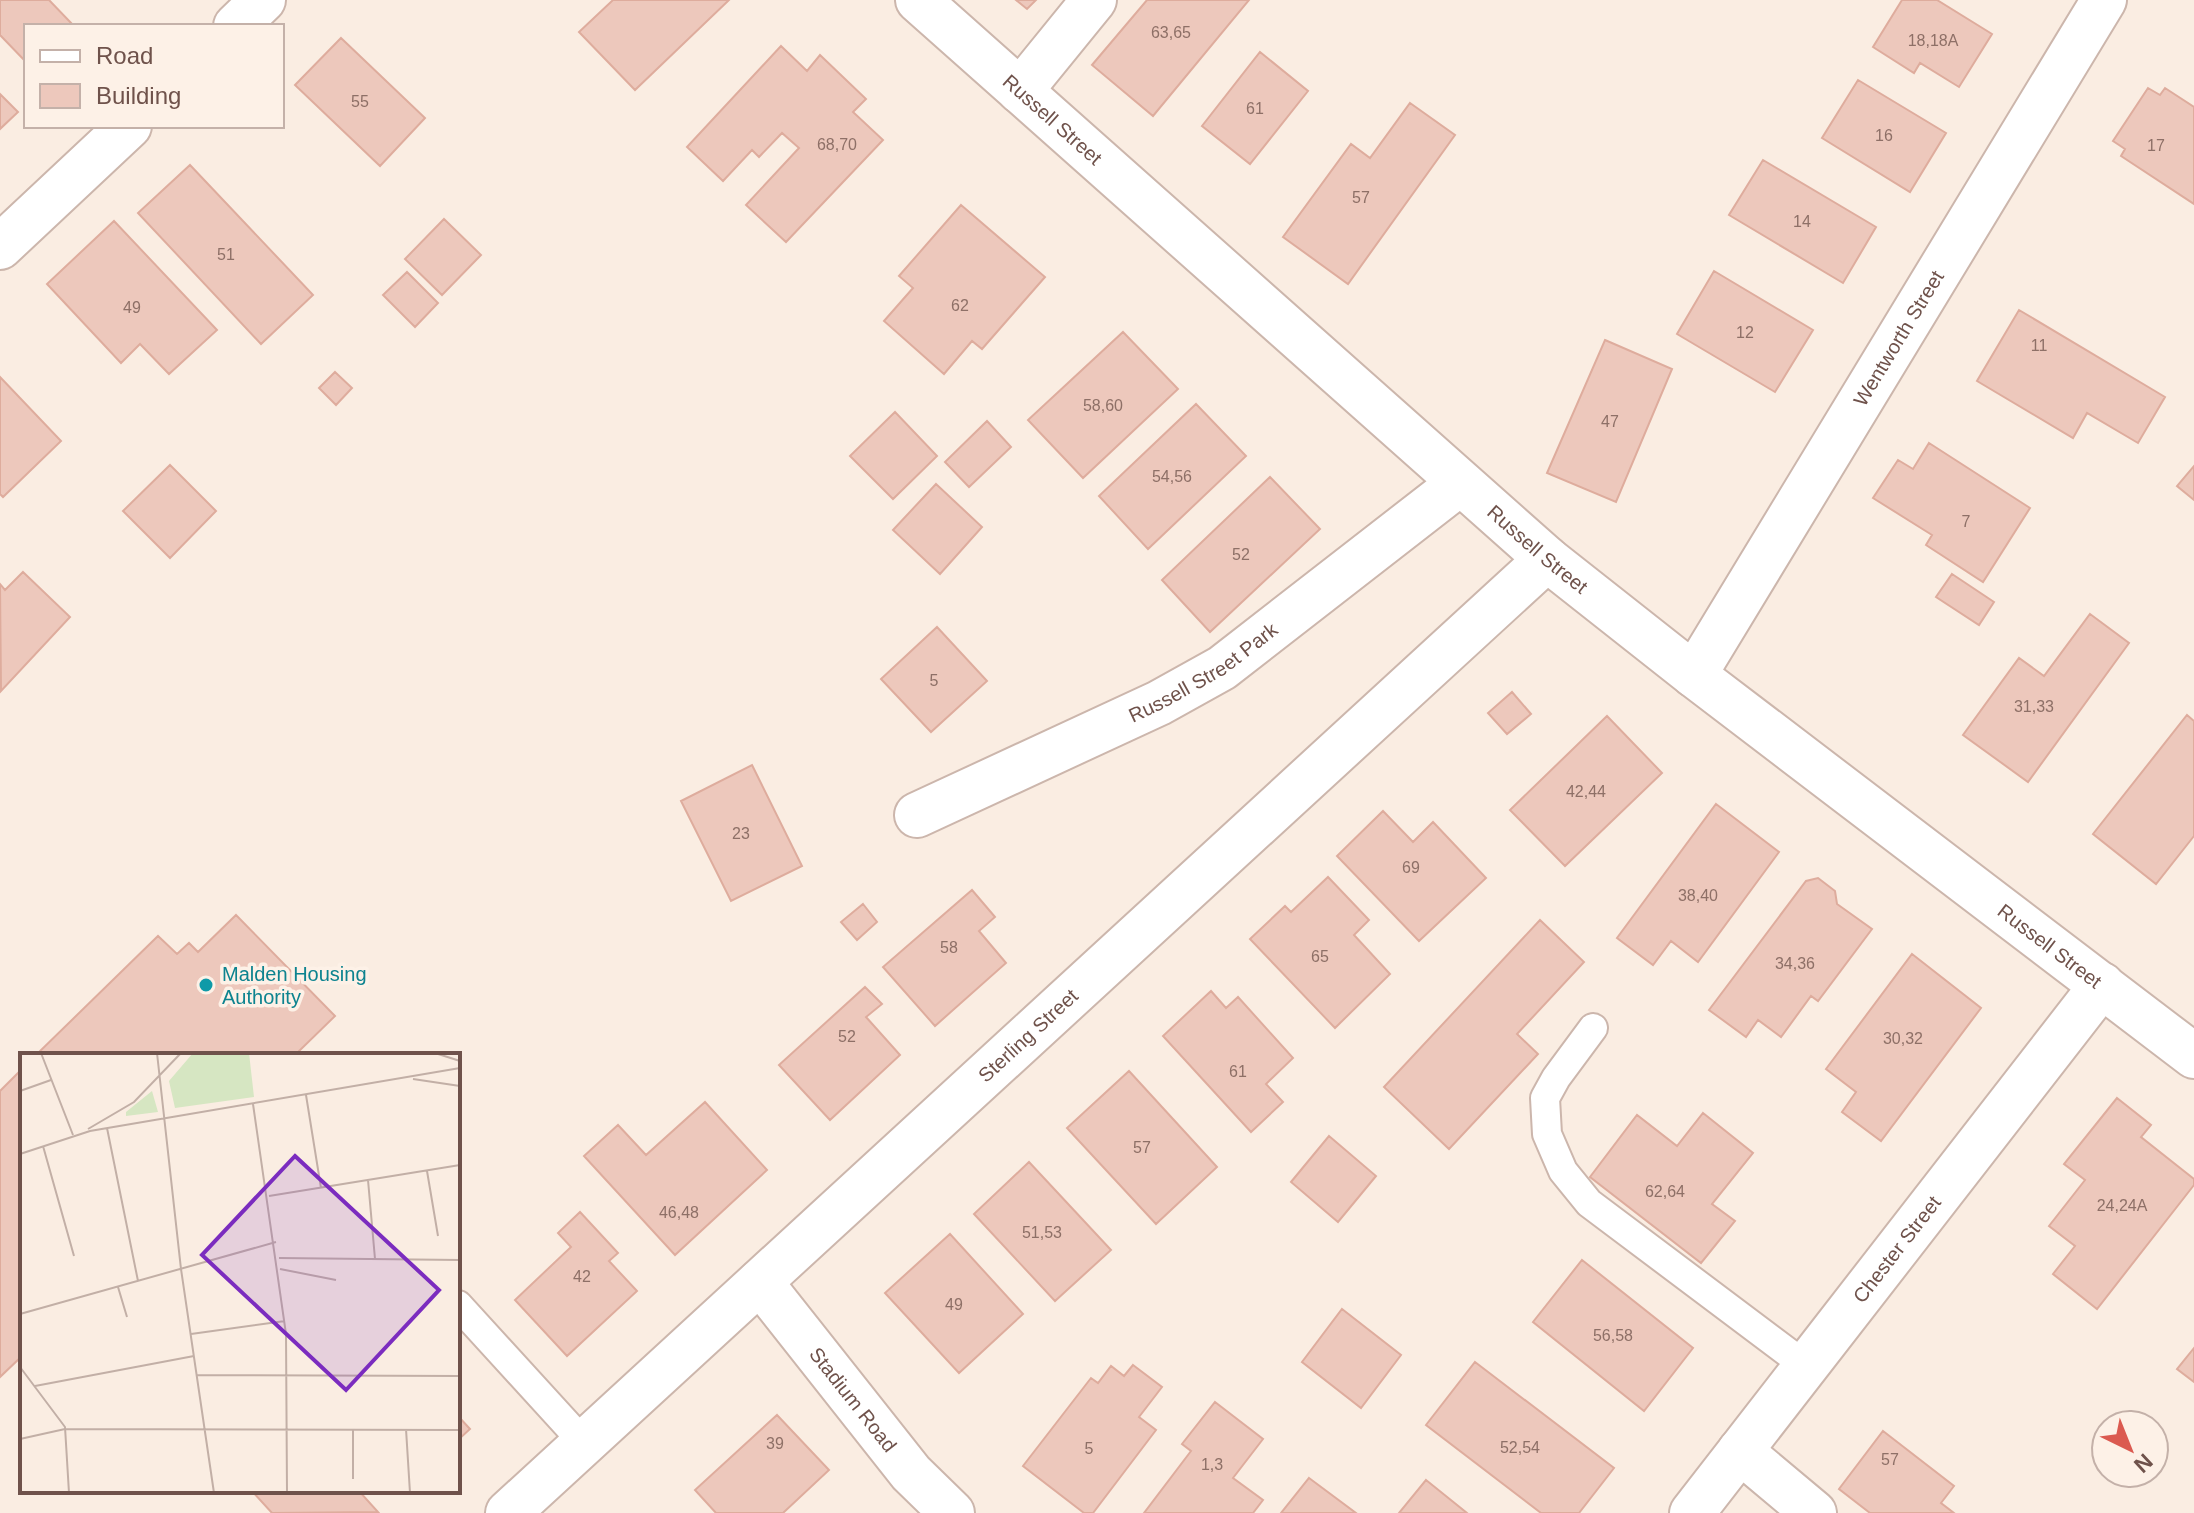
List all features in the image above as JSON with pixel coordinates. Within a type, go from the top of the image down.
[{"type":"street","points":[[238,24],[263,0]]},
{"type":"street","name":"Russell Street","points":[[918,0],[1547,559],[1694,675],[2194,1056]]},
{"type":"street","points":[[1020,91],[1094,0]]},
{"type":"street","name":"Wentworth Street","points":[[1694,675],[2104,0]]},
{"type":"street","points":[[0,247],[127,128]]},
{"type":"street","name":"Russell Street Park","points":[[917,815],[1159,703],[1222,668],[1460,483]]},
{"type":"street","name":"Sterling Street","points":[[508,1513],[1547,559]]},
{"type":"street","name":"Chester Street","points":[[1692,1513],[2102,985]]},
{"type":"street","name":"Stadium Road","points":[[760,1282],[911,1473],[952,1513]]},
{"type":"street","points":[[1740,1451],[1814,1513]]},
{"type":"lane","points":[[1593,1028],[1545,1098],[1547,1134],[1563,1171],[1589,1203],[1806,1366]]},
{"type":"lane","points":[[460,1307],[584,1443]]},
{"type":"building","points":[[0,0],[49,0],[72,24],[24,24],[24,60],[0,35]]},
{"type":"building","points":[[613,0],[729,0],[635,90],[579,32]]},
{"type":"building","points":[[1016,0],[1036,0],[1027,9]]},
{"type":"building","points":[[1147,0],[1249,0],[1153,116],[1092,65]]},
{"type":"building","points":[[1902,0],[1937,0],[1992,34],[1959,87],[1920,63],[1914,73],[1873,47]]},
{"type":"building","points":[[341,38],[425,118],[380,166],[295,85]]},
{"type":"building","points":[[781,46],[807,71],[820,55],[866,99],[853,112],[883,140],[786,242],[746,205],[799,148],[782,133],[759,157],[752,150],[723,181],[687,147]]},
{"type":"building","points":[[1260,52],[1308,91],[1250,164],[1202,126]]},
{"type":"building","points":[[1858,80],[1946,133],[1910,192],[1822,138]]},
{"type":"building","points":[[2148,88],[2160,95],[2165,88],[2194,107],[2194,204],[2121,156],[2125,149],[2113,141]]},
{"type":"building","points":[[0,94],[18,112],[0,129]]},
{"type":"building","points":[[1410,103],[1455,135],[1348,284],[1283,237],[1351,144],[1370,158]]},
{"type":"building","points":[[1763,160],[1876,227],[1843,283],[1729,215]]},
{"type":"building","points":[[190,165],[313,295],[261,344],[138,213]]},
{"type":"building","points":[[961,205],[1045,277],[982,349],[972,341],[944,374],[884,321],[913,288],[899,276]]},
{"type":"building","points":[[444,219],[481,255],[442,295],[405,259]]},
{"type":"building","points":[[114,221],[217,330],[169,374],[140,344],[121,363],[47,284]]},
{"type":"building","points":[[1714,271],[1813,330],[1775,392],[1677,334]]},
{"type":"building","points":[[407,272],[438,303],[415,327],[383,295]]},
{"type":"building","points":[[2019,310],[2165,397],[2138,443],[2087,413],[2073,438],[1977,381]]},
{"type":"building","points":[[1123,332],[1178,389],[1083,478],[1028,420]]},
{"type":"building","points":[[1605,340],[1672,369],[1616,502],[1547,473]]},
{"type":"building","points":[[335,372],[352,388],[336,405],[319,388]]},
{"type":"building","points":[[0,377],[61,441],[3,497],[0,494]]},
{"type":"building","points":[[1196,404],[1246,456],[1148,549],[1099,496]]},
{"type":"building","points":[[895,412],[937,456],[893,499],[850,456]]},
{"type":"building","points":[[987,421],[1011,447],[969,487],[945,462]]},
{"type":"building","points":[[1929,443],[2030,508],[1983,582],[1926,545],[1932,535],[1873,498],[1898,460],[1913,469]]},
{"type":"building","points":[[170,465],[216,511],[170,558],[123,511]]},
{"type":"building","points":[[2194,466],[2194,500],[2177,486]]},
{"type":"building","points":[[1270,477],[1320,529],[1210,632],[1162,580]]},
{"type":"building","points":[[936,484],[982,527],[940,574],[893,530]]},
{"type":"building","points":[[23,572],[70,617],[1,691],[0,584],[5,590]]},
{"type":"building","points":[[1952,574],[1994,602],[1979,625],[1936,597]]},
{"type":"building","points":[[2090,614],[2129,643],[2028,782],[1963,735],[2019,658],[2044,676]]},
{"type":"building","points":[[937,627],[987,681],[931,732],[881,679]]},
{"type":"building","points":[[1512,692],[1531,714],[1507,734],[1488,713]]},
{"type":"building","points":[[2187,715],[2194,721],[2194,836],[2156,884],[2093,834]]},
{"type":"building","points":[[1607,716],[1662,773],[1565,866],[1510,810]]},
{"type":"building","points":[[752,765],[802,866],[731,901],[681,801]]},
{"type":"building","points":[[1716,804],[1779,852],[1698,962],[1671,941],[1653,965],[1617,938]]},
{"type":"building","points":[[1383,811],[1413,842],[1433,822],[1486,878],[1419,941],[1337,856]]},
{"type":"building","points":[[1328,877],[1369,920],[1354,935],[1390,974],[1335,1028],[1250,939],[1285,906],[1291,912]]},
{"type":"building","points":[[1818,878],[1835,891],[1837,904],[1872,929],[1818,1001],[1811,996],[1781,1037],[1758,1020],[1746,1037],[1709,1010],[1806,881]]},
{"type":"building","points":[[972,890],[995,917],[979,931],[1006,963],[935,1026],[883,967]]},
{"type":"building","points":[[863,904],[877,922],[857,940],[841,922]]},
{"type":"building","name":"Malden Housing Authority","points":[[236,915],[335,1016],[297,1053],[38,1053],[158,936],[177,954],[189,943],[198,952]]},
{"type":"building","points":[[1540,920],[1584,962],[1517,1034],[1538,1054],[1449,1149],[1384,1087]]},
{"type":"building","points":[[1912,954],[1981,1008],[1881,1141],[1842,1112],[1856,1092],[1826,1069]]},
{"type":"building","points":[[865,987],[882,1004],[866,1017],[900,1055],[830,1120],[779,1065]]},
{"type":"building","points":[[1211,991],[1226,1008],[1238,997],[1293,1058],[1266,1084],[1283,1102],[1251,1132],[1163,1036]]},
{"type":"building","points":[[20,1071],[20,1358],[0,1377],[0,1091]]},
{"type":"building","points":[[1129,1071],[1217,1167],[1156,1224],[1067,1128]]},
{"type":"building","points":[[2117,1098],[2151,1125],[2141,1137],[2194,1179],[2194,1185],[2097,1309],[2053,1274],[2075,1246],[2049,1226],[2085,1180],[2064,1164]]},
{"type":"building","points":[[705,1102],[767,1170],[675,1255],[584,1156],[618,1125],[646,1155]]},
{"type":"building","points":[[1703,1113],[1753,1153],[1712,1204],[1735,1221],[1701,1263],[1590,1177],[1637,1115],[1677,1146]]},
{"type":"building","points":[[1329,1136],[1376,1176],[1338,1222],[1291,1182]]},
{"type":"building","points":[[1029,1162],[1111,1250],[1055,1301],[974,1214]]},
{"type":"building","points":[[580,1212],[618,1253],[609,1261],[637,1291],[567,1356],[515,1300],[571,1247],[558,1233]]},
{"type":"building","points":[[950,1234],[1023,1314],[959,1373],[885,1293]]},
{"type":"building","points":[[1582,1260],[1693,1348],[1644,1411],[1533,1322]]},
{"type":"building","points":[[1342,1309],[1401,1355],[1361,1408],[1302,1362]]},
{"type":"building","points":[[2194,1348],[2194,1382],[2177,1369]]},
{"type":"building","points":[[1475,1362],[1614,1468],[1579,1513],[1541,1513],[1426,1425]]},
{"type":"building","points":[[1133,1365],[1162,1387],[1139,1417],[1156,1430],[1093,1513],[1084,1513],[1023,1466],[1091,1378],[1098,1383],[1111,1366],[1124,1376]]},
{"type":"building","points":[[1215,1402],[1263,1439],[1233,1478],[1263,1500],[1253,1513],[1144,1513],[1191,1451],[1182,1444]]},
{"type":"building","points":[[777,1415],[829,1470],[783,1513],[716,1513],[695,1490]]},
{"type":"building","points":[[460,1418],[470,1429],[460,1438]]},
{"type":"building","points":[[1883,1431],[1954,1486],[1941,1503],[1954,1513],[1870,1513],[1839,1489]]},
{"type":"building","points":[[1309,1478],[1356,1513],[1281,1513]]},
{"type":"building","points":[[1426,1480],[1467,1513],[1399,1513]]},
{"type":"building","points":[[254,1493],[361,1493],[378,1512],[272,1513]]},
{"type":"place","name":"Malden Housing Authority","points":[[206,985]]}]
